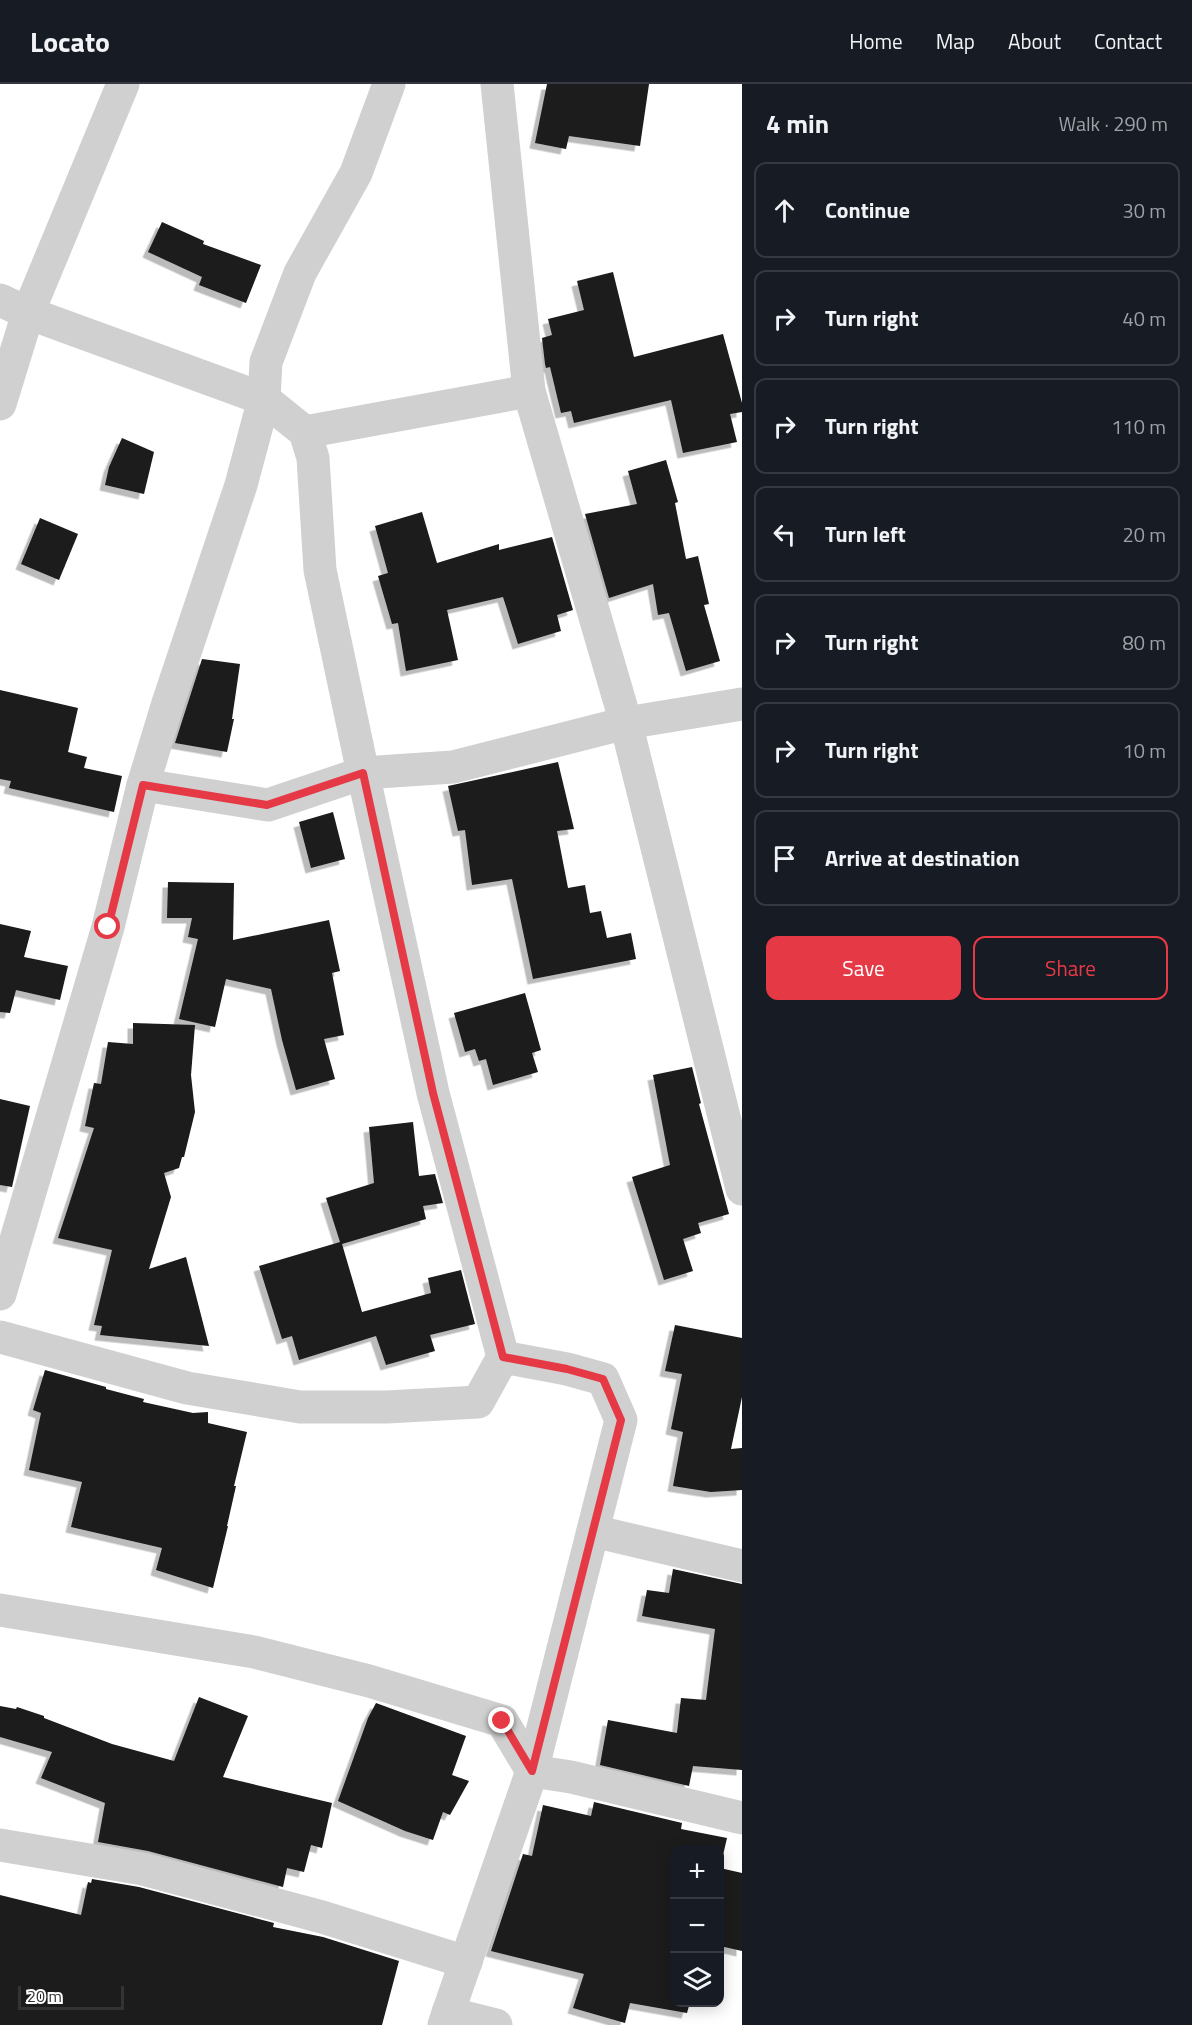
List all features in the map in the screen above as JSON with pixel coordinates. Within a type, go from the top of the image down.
[{"type":"street","points":[[0,404],[14,307],[123,84]]},
{"type":"street","points":[[0,1294],[108,927],[143,785],[241,484],[264,399],[266,362],[300,273],[356,173],[389,84]]},
{"type":"street","points":[[497,84],[529,391],[626,723],[742,1189]]},
{"type":"street","points":[[0,1336],[187,1388],[300,1407],[387,1407],[478,1402],[503,1357],[433,1093],[363,773],[320,570],[313,458],[305,432],[264,399],[14,307]]},
{"type":"street","points":[[305,432],[529,391]]},
{"type":"street","points":[[143,785],[267,805],[363,773],[453,767],[626,723],[742,704]]},
{"type":"street","points":[[496,2025],[446,2019],[532,1771],[621,1420],[603,1379],[567,1369],[503,1357]]},
{"type":"street","points":[[593,1531],[742,1566]]},
{"type":"street","points":[[0,1610],[254,1652],[369,1681],[502,1721],[532,1771]]},
{"type":"street","points":[[532,1771],[571,1777],[742,1818]]},
{"type":"street","points":[[0,1845],[143,1869],[322,1917],[466,1962]]},
{"type":"building","points":[[547,84],[649,84],[640,146],[569,136],[566,149],[535,143]]},
{"type":"building","points":[[162,222],[204,241],[203,244],[261,265],[246,303],[199,285],[202,277],[148,252]]},
{"type":"building","points":[[613,272],[634,357],[723,334],[742,403],[742,412],[730,414],[737,442],[683,453],[671,400],[574,423],[571,411],[561,413],[550,367],[546,368],[545,364],[542,338],[552,335],[548,319],[584,310],[577,281]]},
{"type":"building","points":[[122,438],[154,452],[144,494],[105,485],[109,467]]},
{"type":"building","points":[[666,460],[678,502],[675,503],[686,559],[698,556],[709,604],[704,605],[720,661],[686,671],[669,613],[658,615],[653,584],[609,598],[585,514],[637,504],[628,471]]},
{"type":"building","points":[[422,512],[437,563],[499,544],[499,550],[552,537],[573,610],[557,615],[561,631],[518,644],[503,597],[447,610],[458,660],[406,671],[398,623],[392,624],[378,576],[388,573],[375,526]]},
{"type":"building","points":[[40,518],[78,534],[59,580],[21,564]]},
{"type":"building","points":[[202,659],[240,664],[232,719],[234,719],[227,752],[175,743]]},
{"type":"building","points":[[0,690],[78,708],[68,752],[87,757],[84,768],[122,776],[114,812],[9,788],[11,781],[0,779]]},
{"type":"building","points":[[558,762],[574,829],[557,831],[568,888],[585,885],[590,913],[601,911],[607,938],[631,933],[636,959],[533,979],[512,879],[472,885],[465,830],[458,831],[448,786]]},
{"type":"building","points":[[333,812],[345,859],[311,868],[299,822]]},
{"type":"building","points":[[168,882],[234,883],[233,940],[329,920],[340,971],[332,973],[344,1035],[324,1039],[335,1079],[296,1090],[271,989],[226,979],[215,1027],[179,1019],[198,939],[188,937],[192,918],[167,918]]},
{"type":"building","points":[[0,924],[31,931],[24,957],[68,966],[60,1000],[16,990],[10,1013],[0,1012]]},
{"type":"building","points":[[525,993],[541,1050],[532,1053],[538,1072],[493,1085],[486,1059],[479,1061],[475,1049],[465,1052],[454,1013]]},
{"type":"building","points":[[133,1023],[195,1025],[191,1075],[195,1112],[179,1168],[164,1173],[171,1197],[149,1269],[186,1257],[209,1346],[100,1335],[102,1326],[94,1325],[112,1250],[58,1238],[94,1128],[85,1126],[94,1083],[101,1084],[108,1042],[133,1044]]},
{"type":"building","points":[[692,1067],[701,1103],[699,1104],[729,1214],[698,1223],[701,1233],[683,1239],[693,1271],[664,1280],[632,1177],[670,1165],[653,1075]]},
{"type":"building","points":[[0,1099],[30,1106],[12,1187],[0,1185]]},
{"type":"building","points":[[413,1122],[419,1176],[435,1174],[443,1203],[423,1206],[426,1219],[342,1244],[362,1312],[431,1293],[428,1278],[461,1270],[475,1324],[430,1335],[435,1351],[386,1365],[376,1336],[299,1360],[292,1336],[282,1339],[259,1266],[340,1242],[326,1198],[374,1183],[369,1127]]},
{"type":"building","points":[[675,1325],[742,1338],[742,1397],[731,1449],[742,1448],[742,1490],[711,1492],[673,1486],[683,1432],[671,1429],[682,1374],[665,1371]]},
{"type":"building","points":[[45,1370],[144,1399],[143,1402],[193,1413],[208,1412],[208,1423],[247,1432],[213,1588],[156,1570],[162,1548],[71,1527],[82,1482],[29,1470],[41,1413],[33,1410]]},
{"type":"building","points":[[673,1569],[742,1584],[742,1770],[693,1766],[689,1786],[600,1765],[608,1720],[677,1733],[681,1698],[706,1700],[715,1629],[642,1616],[647,1590],[669,1593]]},
{"type":"building","points":[[199,1697],[248,1716],[223,1777],[332,1803],[322,1848],[311,1845],[304,1872],[287,1868],[283,1887],[148,1851],[98,1842],[105,1803],[41,1778],[52,1752],[0,1737],[0,1706],[16,1709],[17,1707],[112,1744],[174,1761]]},
{"type":"building","points":[[376,1703],[466,1736],[452,1775],[469,1781],[450,1815],[443,1812],[433,1840],[405,1831],[338,1801],[368,1718]]},
{"type":"building","points":[[594,1802],[682,1823],[681,1829],[727,1838],[724,1851],[724,1845],[670,1845],[670,2007],[689,2007],[687,2013],[630,2003],[625,2023],[573,2008],[584,1974],[491,1951],[523,1854],[532,1856],[543,1805],[591,1816]]},
{"type":"building","points":[[724,1869],[742,1873],[742,1951],[724,1947]]},
{"type":"building","points":[[92,1879],[139,1887],[274,1923],[273,1927],[323,1937],[399,1961],[382,2025],[0,2025],[0,1895],[81,1915],[88,1882],[91,1883]]},
{"type":"route","points":[[108,927],[143,785],[267,805],[363,773],[433,1093],[503,1357],[567,1369],[603,1379],[621,1420],[532,1771],[502,1721]]}]
